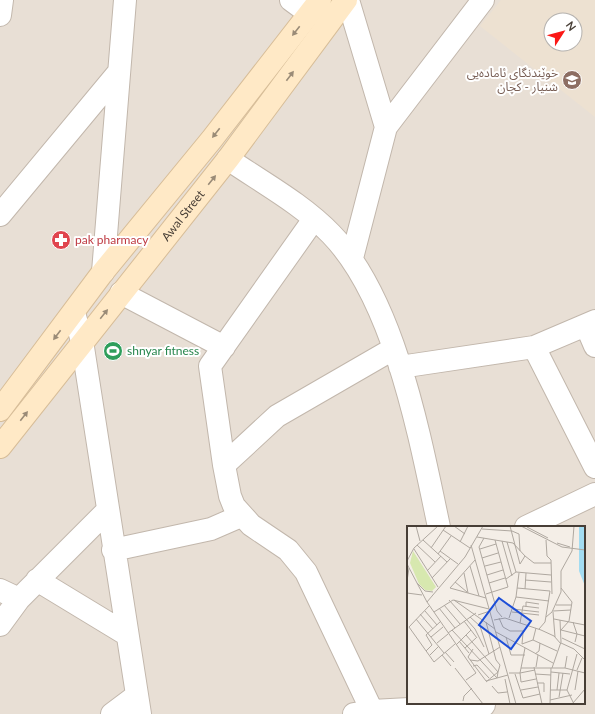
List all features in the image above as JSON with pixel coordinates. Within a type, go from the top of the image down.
[{"type":"main road","name":"Awal Street","points":[[0,447],[82,341],[228,159],[347,0]]},
{"type":"main road","points":[[0,410],[74,313],[103,272],[315,7]]},
{"type":"street","points":[[0,15],[2,0]]},
{"type":"street","points":[[103,272],[118,73],[126,0]]},
{"type":"street","points":[[291,0],[315,7]]},
{"type":"street","points":[[347,0],[386,127]]},
{"type":"street","points":[[352,258],[386,127],[483,0]]},
{"type":"street","points":[[0,215],[118,73]]},
{"type":"street","points":[[228,159],[314,219],[352,258],[378,308],[397,358],[439,526]]},
{"type":"street","points":[[314,219],[210,366],[224,465],[230,496],[234,506],[241,516],[251,525],[288,550],[306,572],[363,713],[485,708]]},
{"type":"street","points":[[121,293],[224,347]]},
{"type":"street","points":[[74,313],[82,341],[138,705],[112,714]]},
{"type":"street","points":[[224,465],[277,416],[397,358],[534,347],[591,323],[595,346]]},
{"type":"street","points":[[534,347],[595,467]]},
{"type":"street","points":[[528,526],[595,494]]},
{"type":"street","points":[[0,625],[9,594],[37,580],[108,510]]},
{"type":"street","points":[[114,550],[211,529],[241,516]]},
{"type":"street","points":[[37,580],[126,634]]},
{"type":"shaded area","points":[[0,0],[595,0],[595,714],[0,714]]},
{"type":"shaded area","name":"خوێندنگای ئامادەیی شنیار - کچان","points":[[501,0],[595,0],[595,117],[480,26]]},
{"type":"place","name":"خوێندنگای ئامادەیی شنیار - کچان","points":[[572,80]]},
{"type":"place","name":"pak pharmacy","points":[[61,240]]},
{"type":"place","name":"shnyar fitness","points":[[113,351]]}]
